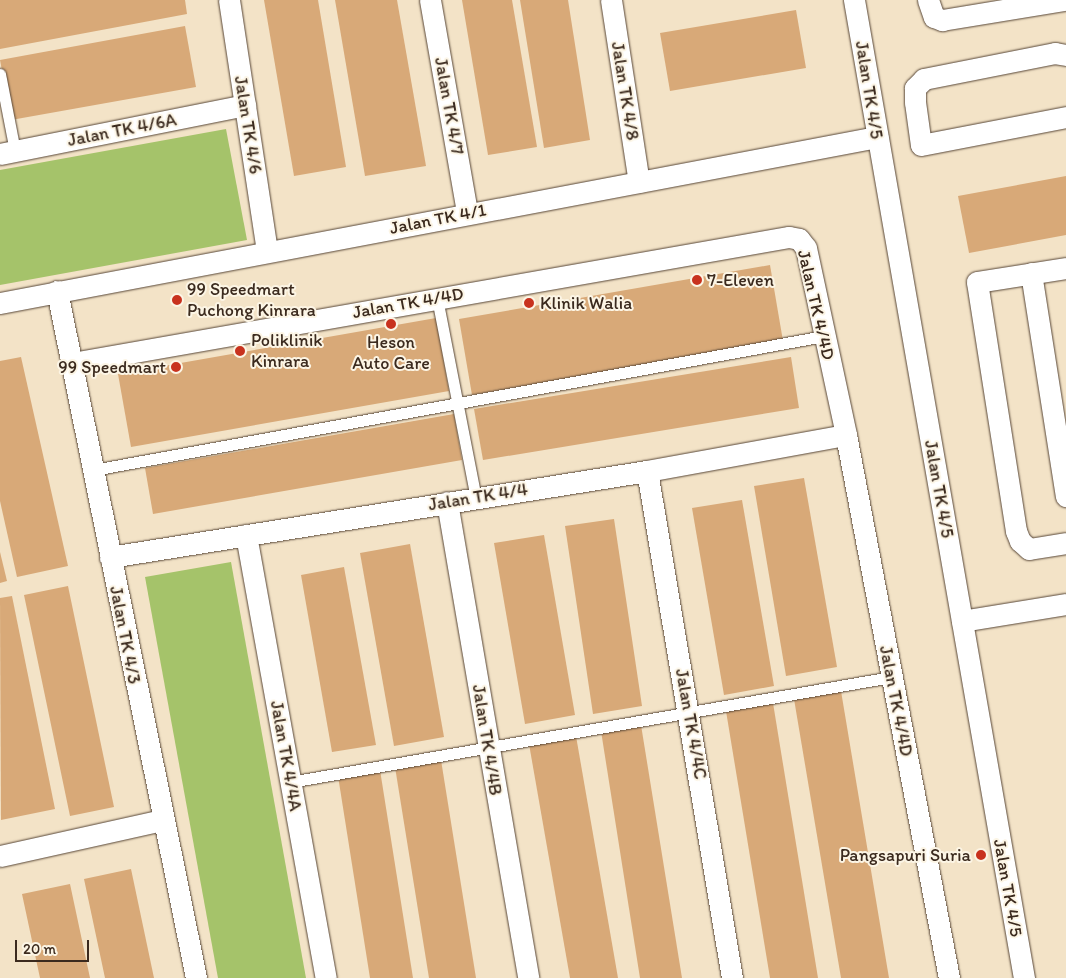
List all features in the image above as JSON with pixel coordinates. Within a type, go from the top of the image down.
[{"type":"street","name":"Jalan TK 4/6","points":[[228,0],[267,251]]},
{"type":"street","name":"Jalan TK 4/7","points":[[430,0],[467,213]]},
{"type":"street","name":"Jalan TK 4/8","points":[[611,0],[639,182]]},
{"type":"street","name":"Jalan TK 4/5","points":[[854,0],[1024,978]]},
{"type":"street","points":[[928,0],[934,17],[942,20],[1064,0]]},
{"type":"street","points":[[1066,55],[1055,53],[924,79],[915,88],[921,145],[1066,117]]},
{"type":"street","name":"Jalan TK 4/6A","points":[[7,153],[245,105]]},
{"type":"street","name":"Jalan TK 4/1","points":[[0,303],[467,213],[877,137]]},
{"type":"street","name":"Jalan TK 4/4D","points":[[72,363],[789,237],[799,239],[806,248],[846,435],[949,978]]},
{"type":"street","points":[[1066,268],[978,282],[1016,531],[1020,541],[1029,549],[1066,543]]},
{"type":"street","points":[[1031,273],[1066,496]]},
{"type":"street","name":"Jalan TK 4/3","points":[[57,292],[162,820],[196,978]]},
{"type":"street","name":"Jalan TK 4/4","points":[[110,557],[647,471],[846,435]]},
{"type":"street","name":"Jalan TK 4/4C","points":[[647,471],[689,710],[732,978]]},
{"type":"street","name":"Jalan TK 4/4B","points":[[448,502],[528,978]]},
{"type":"street","name":"Jalan TK 4/4A","points":[[246,535],[326,978]]},
{"type":"street","points":[[962,622],[1066,604]]},
{"type":"street","points":[[0,856],[162,820]]},
{"type":"lane","points":[[0,74],[7,153]]},
{"type":"lane","points":[[437,298],[476,498]]},
{"type":"lane","points":[[93,470],[824,336]]},
{"type":"lane","points":[[290,782],[689,710],[892,677]]},
{"type":"green space","points":[[226,129],[247,240],[0,285],[0,170]]},
{"type":"green space","points":[[231,562],[306,978],[218,978],[145,577]]},
{"type":"building","points":[[0,0],[185,0],[187,14],[0,49]]},
{"type":"building","points":[[264,0],[318,0],[346,167],[294,176]]},
{"type":"building","points":[[335,0],[397,0],[426,166],[365,176]]},
{"type":"building","points":[[462,0],[512,0],[537,147],[488,155]]},
{"type":"building","points":[[520,0],[568,0],[590,140],[544,148]]},
{"type":"building","points":[[796,10],[806,68],[670,91],[660,33]]},
{"type":"building","points":[[185,26],[196,87],[11,120],[0,60]]},
{"type":"building","points":[[1066,176],[1066,235],[969,253],[958,196]]},
{"type":"building","points":[[770,265],[783,341],[472,395],[459,319]]},
{"type":"building","points":[[436,318],[449,391],[131,447],[118,374]]},
{"type":"building","points":[[21,357],[68,566],[17,577],[0,501],[0,361]]},
{"type":"building","points":[[791,357],[799,408],[483,460],[474,409]]},
{"type":"building","points":[[454,414],[462,460],[153,514],[145,468]]},
{"type":"building","points":[[804,478],[837,667],[786,676],[754,486]]},
{"type":"building","points":[[742,500],[774,686],[724,695],[692,508]]},
{"type":"building","points":[[614,519],[642,706],[593,714],[565,526]]},
{"type":"building","points":[[544,535],[575,715],[525,724],[494,543]]},
{"type":"building","points":[[410,544],[444,737],[394,746],[360,553]]},
{"type":"building","points":[[0,552],[7,581],[0,583]]},
{"type":"building","points":[[344,567],[376,745],[332,752],[301,575]]},
{"type":"building","points":[[68,586],[114,807],[70,816],[24,595]]},
{"type":"building","points":[[12,596],[55,809],[1,820],[0,598]]},
{"type":"building","points":[[841,691],[889,978],[841,978],[794,699]]},
{"type":"building","points":[[773,703],[818,978],[770,978],[726,711]]},
{"type":"building","points":[[641,725],[682,978],[640,978],[601,731]]},
{"type":"building","points":[[576,736],[618,978],[570,978],[529,744]]},
{"type":"building","points":[[441,760],[476,978],[429,978],[395,767]]},
{"type":"building","points":[[380,770],[413,978],[370,978],[338,776]]},
{"type":"building","points":[[131,869],[154,978],[105,978],[84,879]]},
{"type":"building","points":[[70,884],[90,978],[40,978],[22,894]]},
{"type":"place","name":"7-Eleven","points":[[697,280]]},
{"type":"place","name":"99 Speedmart Puchong Kinrara","points":[[177,300]]},
{"type":"place","name":"Klinik Walia","points":[[529,303]]},
{"type":"place","name":"Heson Auto Care","points":[[391,324]]},
{"type":"place","name":"Poliklinik Kinrara","points":[[240,351]]},
{"type":"place","name":"99 Speedmart","points":[[176,367]]},
{"type":"place","name":"Pangsapuri Suria","points":[[981,855]]}]
